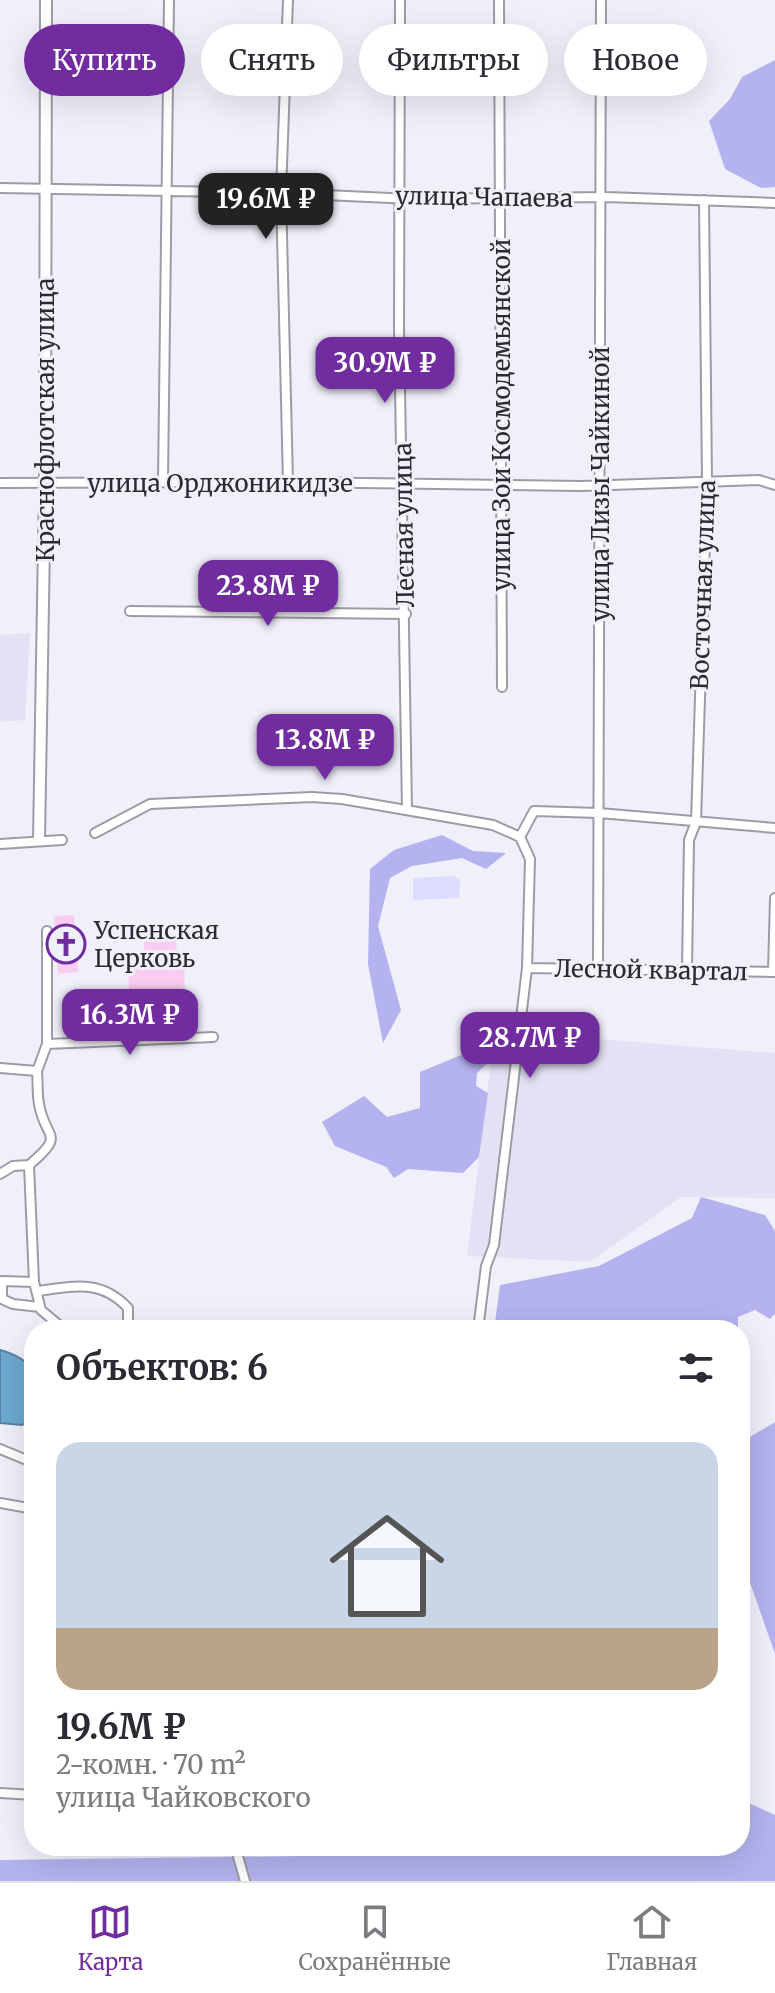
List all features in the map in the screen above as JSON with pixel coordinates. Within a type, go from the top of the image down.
[{"type":"street","name":"Краснофлотская улица","points":[[39,840],[45,484],[46,0]]},
{"type":"street","points":[[163,481],[169,0]]},
{"type":"street","points":[[288,0],[281,193],[288,482]]},
{"type":"street","name":"Лесная улица","points":[[400,0],[407,810]]},
{"type":"street","name":"улица Зои Космодемьянской","points":[[499,0],[502,687]]},
{"type":"street","name":"улица Лизы Чайкиной","points":[[598,969],[601,0]]},
{"type":"street","name":"улица Чапаева","points":[[0,188],[500,200],[599,197],[775,203]]},
{"type":"street","name":"Восточная улица","points":[[687,969],[689,840],[696,822],[707,481],[704,200]]},
{"type":"street","name":"улица Орджоникидзе","points":[[0,483],[163,481],[502,486],[759,480],[775,485]]},
{"type":"street","points":[[130,611],[406,614]]},
{"type":"street","points":[[95,833],[150,804],[312,797],[493,825],[520,837],[530,859],[527,968],[494,1245],[486,1266],[479,1320]]},
{"type":"street","points":[[520,837],[534,811],[599,813],[775,828]]},
{"type":"street","points":[[0,844],[62,840]]},
{"type":"street","points":[[774,971],[775,898]]},
{"type":"street","points":[[0,1174],[13,1166],[29,1165],[49,1148],[52,1138],[39,1104],[37,1071],[47,1044],[47,931]]},
{"type":"street","name":"Лесной квартал","points":[[527,968],[774,971]]},
{"type":"street","points":[[47,1044],[213,1037]]},
{"type":"street","points":[[2,1068],[37,1071]]},
{"type":"street","points":[[29,1165],[36,1287],[40,1307],[54,1320]]},
{"type":"street","points":[[40,1307],[13,1304],[2,1299],[2,1281],[36,1287],[91,1286],[115,1294],[128,1308],[128,1320]]},
{"type":"street","points":[[0,1449],[24,1459]]},
{"type":"street","points":[[0,1503],[24,1507]]},
{"type":"street","points":[[0,1793],[24,1794]]},
{"type":"street","points":[[238,1856],[245,1881]]},
{"type":"shaded area","points":[[775,60],[775,187],[761,188],[725,169],[709,121],[730,99],[742,77]]},
{"type":"shaded area","points":[[30,633],[25,720],[0,722],[0,635]]},
{"type":"shaded area","points":[[442,835],[473,851],[506,853],[486,869],[462,858],[412,866],[390,878],[378,926],[401,1010],[383,1043],[368,964],[370,869],[394,850]]},
{"type":"shaded area","points":[[453,876],[460,880],[459,898],[413,900],[413,878]]},
{"type":"shaded area","points":[[496,1021],[532,1022],[533,1034],[775,1053],[775,1198],[681,1197],[590,1262],[467,1256]]},
{"type":"shaded area","points":[[488,1044],[493,1058],[477,1073],[476,1086],[488,1093],[479,1157],[463,1173],[408,1169],[394,1178],[386,1167],[335,1146],[322,1122],[364,1096],[387,1117],[420,1108],[420,1072]]},
{"type":"shaded area","points":[[701,1197],[765,1215],[775,1231],[775,1314],[770,1319],[755,1310],[738,1317],[738,1320],[495,1320],[500,1285],[599,1266],[692,1218]]},
{"type":"shaded area","points":[[0,1350],[24,1361],[24,1424],[0,1423]]},
{"type":"shaded area","points":[[775,1422],[775,1654],[750,1583],[750,1437]]},
{"type":"shaded area","points":[[750,1804],[775,1815],[775,1881],[0,1881],[0,1860],[750,1856]]},
{"type":"building","name":"Успенская Церковь","points":[[74,915],[78,972],[58,974],[54,916]]},
{"type":"building","points":[[176,937],[177,961],[184,961],[186,1019],[130,1021],[128,964],[144,963],[144,938]]},
{"type":"place","name":"Успенская Церковь","points":[[66,944]]}]
